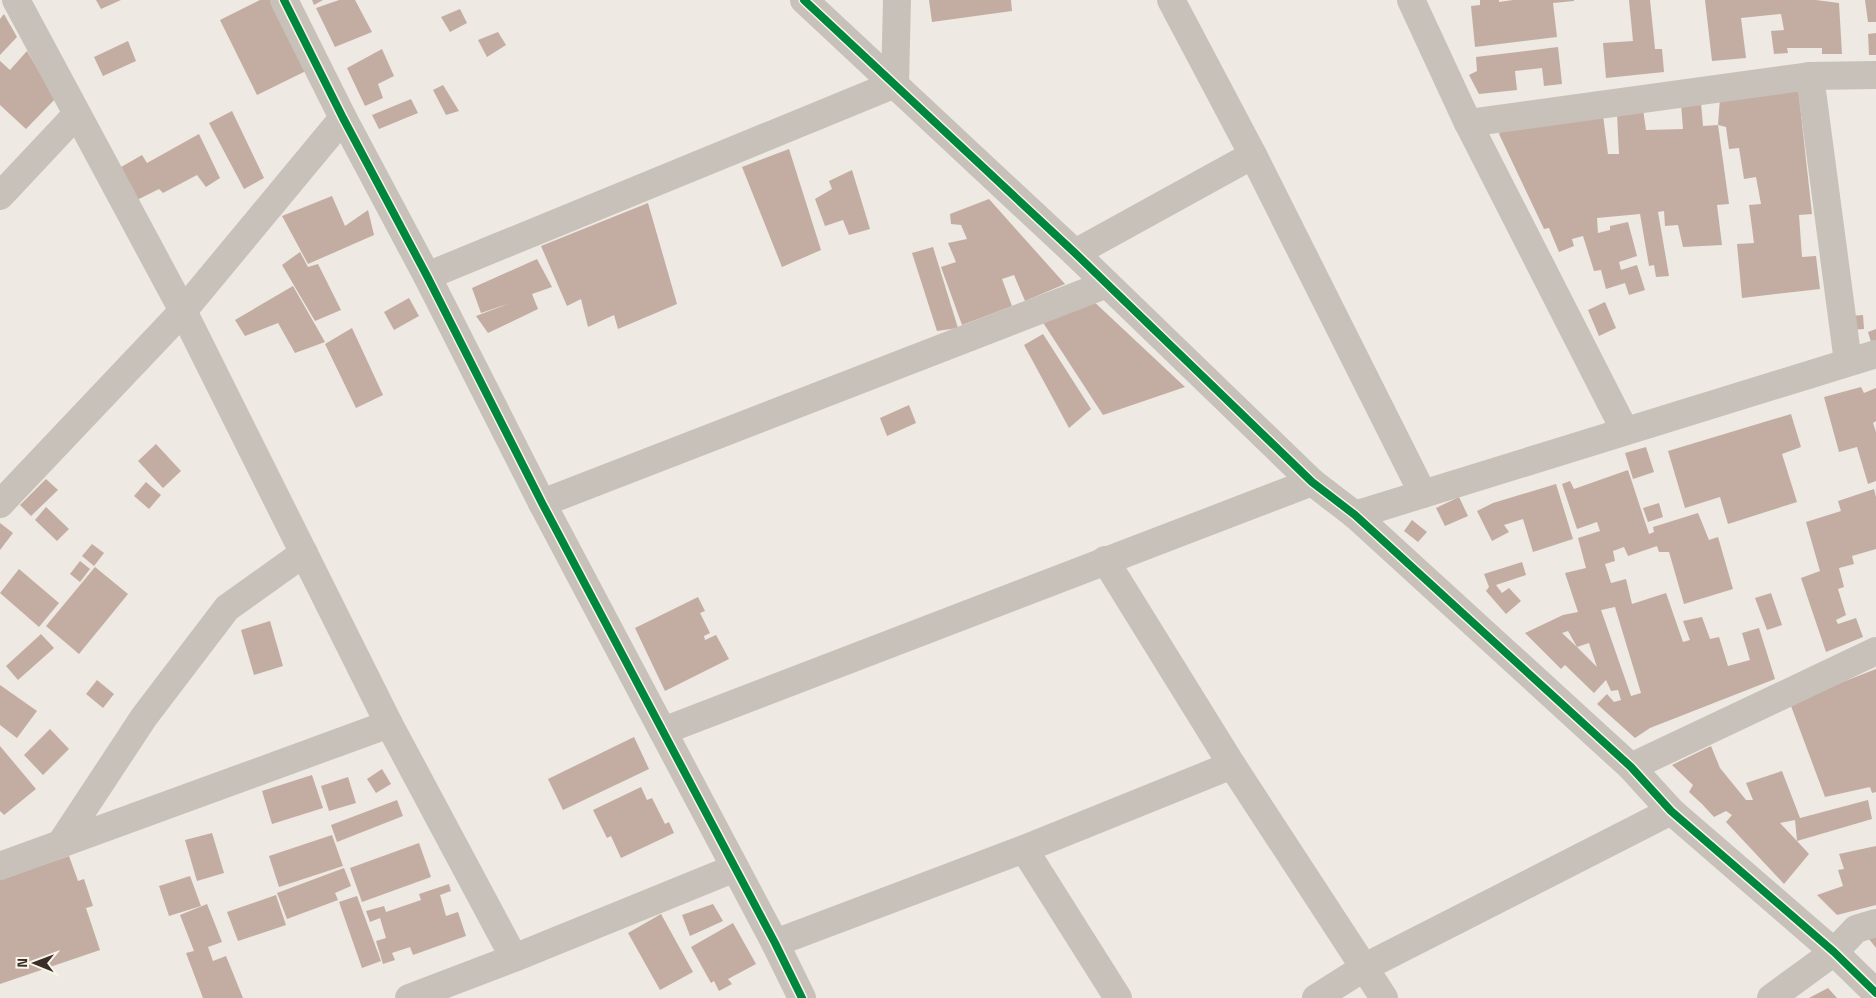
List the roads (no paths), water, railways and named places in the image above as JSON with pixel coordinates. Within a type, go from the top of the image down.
[{"type":"street","points":[[16,0],[76,115],[183,311],[389,724],[514,958]]},
{"type":"street","points":[[284,0],[542,503],[775,943],[802,998]]},
{"type":"street","points":[[804,0],[1075,253],[1312,482],[1355,515],[1631,766],[1671,811],[1834,952],[1876,993]]},
{"type":"street","points":[[894,84],[897,0]]},
{"type":"street","points":[[1171,0],[1253,155],[1424,494]]},
{"type":"street","points":[[1411,0],[1468,123],[1625,431]]},
{"type":"street","points":[[1468,123],[1810,76],[1876,75]]},
{"type":"street","points":[[1810,76],[1848,362]]},
{"type":"street","points":[[427,276],[894,84]]},
{"type":"street","points":[[0,196],[76,115]]},
{"type":"street","points":[[0,504],[183,311],[343,118]]},
{"type":"street","points":[[1075,253],[1253,155]]},
{"type":"street","points":[[542,503],[1107,284]]},
{"type":"street","points":[[1355,515],[1876,354]]},
{"type":"street","points":[[663,731],[1312,482]]},
{"type":"street","points":[[61,843],[144,718],[228,608],[304,553]]},
{"type":"street","points":[[1105,560],[1232,766],[1384,998]]},
{"type":"street","points":[[1631,766],[1876,650]]},
{"type":"street","points":[[0,866],[389,724]]},
{"type":"street","points":[[775,943],[1024,849],[1232,766]]},
{"type":"street","points":[[1316,998],[1365,967],[1671,811]]},
{"type":"street","points":[[1024,849],[1118,998]]},
{"type":"street","points":[[409,998],[514,958],[735,868]]},
{"type":"street","points":[[1771,998],[1834,952],[1856,929],[1876,923]]}]
